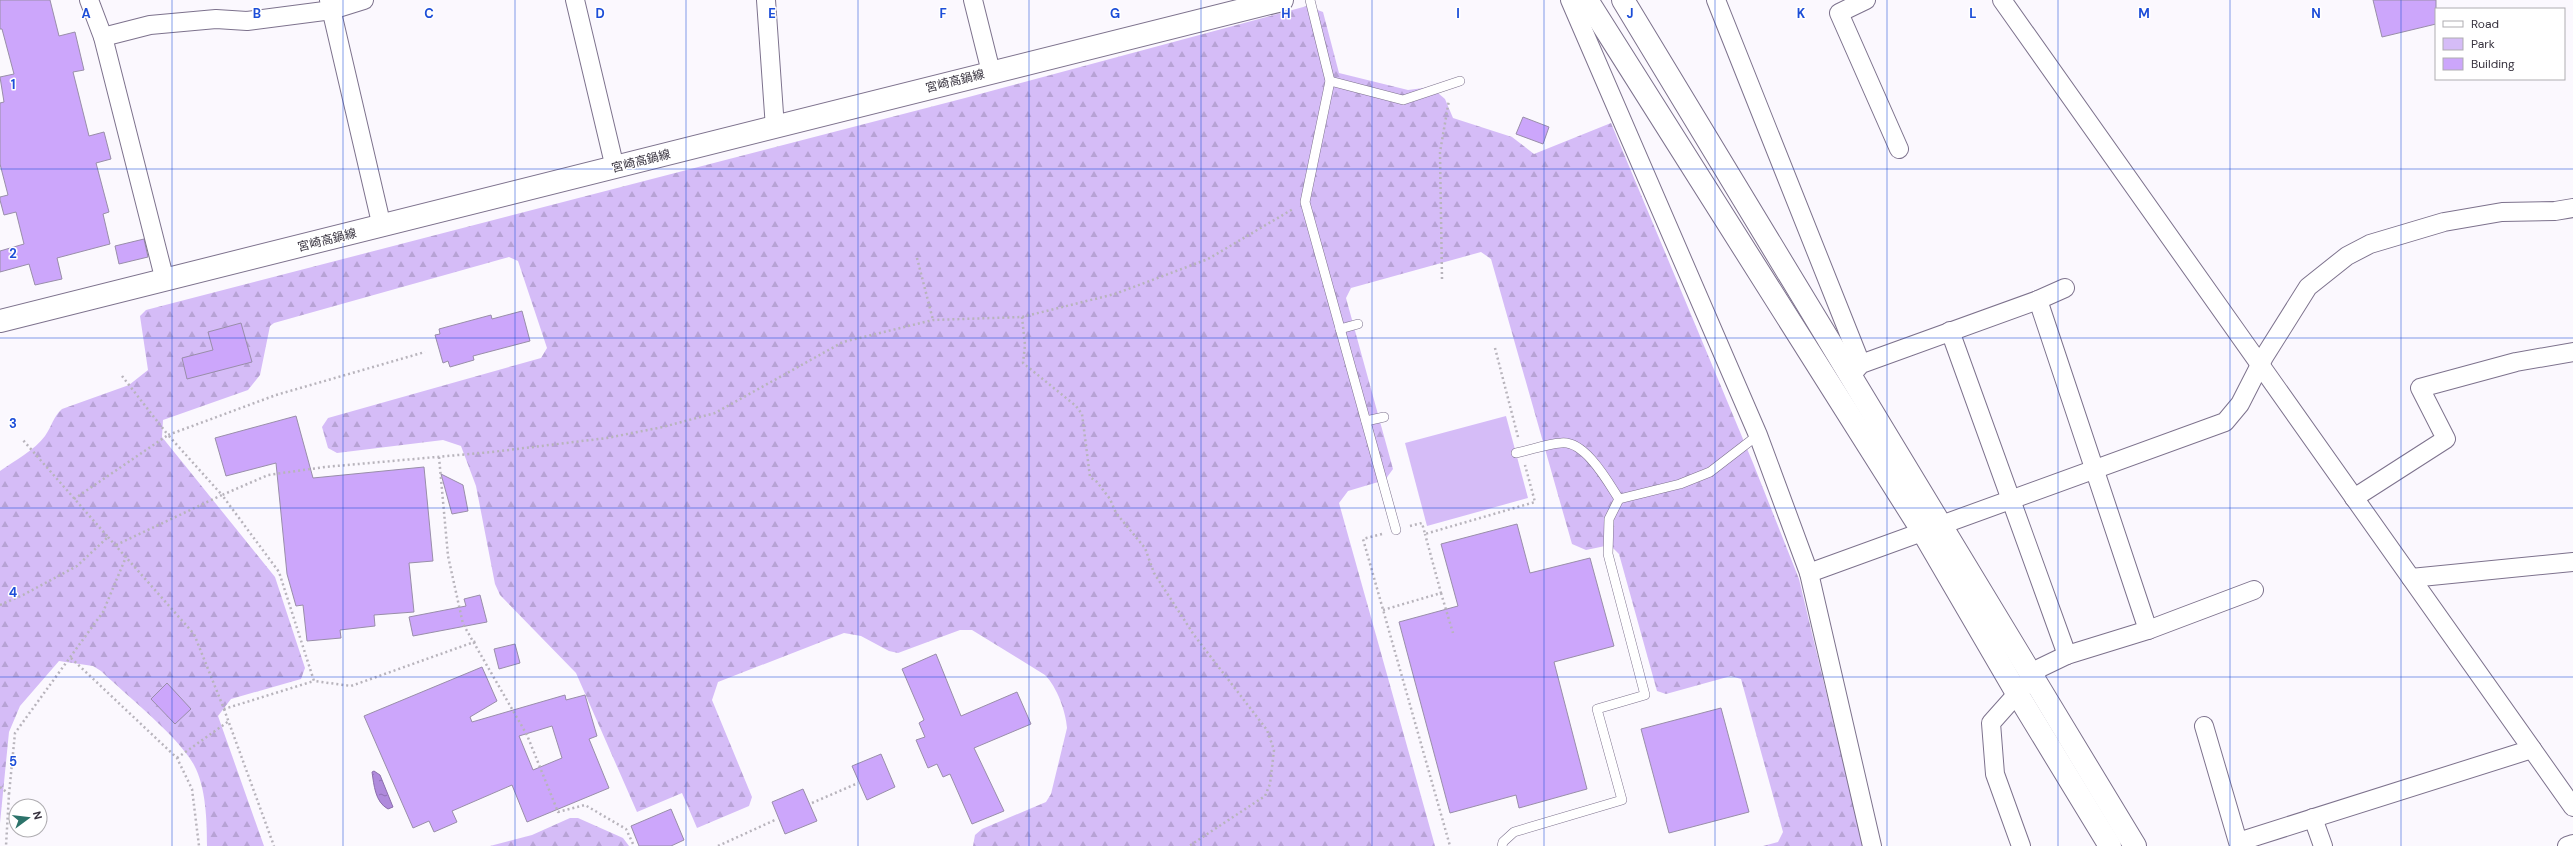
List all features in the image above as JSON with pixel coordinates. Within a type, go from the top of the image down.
[{"type":"street","points":[[89,0],[102,37],[165,281]]},
{"type":"street","points":[[102,37],[150,25],[216,19],[247,21],[364,0]]},
{"type":"street","points":[[575,0],[615,168]]},
{"type":"street","points":[[766,0],[774,128]]},
{"type":"street","points":[[973,0],[991,72]]},
{"type":"street","name":"宮崎高鍋線","points":[[0,321],[382,227],[991,72],[1282,0]]},
{"type":"street","points":[[1570,0],[1758,435],[1810,574],[1872,846]]},
{"type":"street","points":[[1587,0],[1932,529],[2032,678],[2135,846]]},
{"type":"street","points":[[1623,0],[1856,370]]},
{"type":"street","points":[[1716,0],[1856,370],[1932,529],[2018,695],[2110,846]]},
{"type":"street","points":[[1866,0],[1839,13],[1899,148]]},
{"type":"street","points":[[2002,0],[2573,807]]},
{"type":"street","points":[[331,5],[382,227]]},
{"type":"street","points":[[1810,574],[2225,422],[2240,404],[2308,287],[2347,256],[2370,244],[2444,222],[2495,213],[2555,211],[2573,208]]},
{"type":"street","points":[[1856,370],[1950,331],[2038,300],[2065,288]]},
{"type":"street","points":[[2038,300],[2148,630]]},
{"type":"street","points":[[1950,331],[2068,655]]},
{"type":"street","points":[[2354,498],[2446,439],[2420,388],[2516,362],[2573,352]]},
{"type":"street","points":[[2411,578],[2573,562]]},
{"type":"street","points":[[2021,846],[1995,774],[1991,723],[2018,695],[2040,668],[2068,655],[2148,630],[2254,590]]},
{"type":"street","points":[[2204,726],[2238,842],[2532,749]]},
{"type":"street","points":[[2313,818],[2323,846]]},
{"type":"street","points":[[2567,846],[2573,844]]},
{"type":"lane","points":[[1310,0],[1330,81],[1305,202],[1396,530]]},
{"type":"lane","points":[[1330,81],[1403,100],[1456,83]]},
{"type":"lane","points":[[1340,329],[1358,324]]},
{"type":"lane","points":[[1366,421],[1384,417]]},
{"type":"lane","points":[[1619,498],[1680,484],[1710,472],[1758,435]]},
{"type":"lane","points":[[1519,453],[1563,442],[1585,452],[1599,468],[1619,498]]},
{"type":"lane","points":[[1502,846],[1503,842],[1514,832],[1622,800],[1597,709],[1645,695],[1608,554],[1609,519],[1619,498]]},
{"type":"path","points":[[1442,279],[1440,152],[1456,83]]},
{"type":"path","points":[[116,546],[222,495],[268,475],[325,467],[439,457],[607,438],[663,427],[715,413],[843,342],[933,320],[1022,317],[1115,294],[1208,259],[1305,202]]},
{"type":"path","points":[[917,258],[933,320]]},
{"type":"path","points":[[1022,317],[1025,345],[1023,363],[1076,406],[1082,414],[1090,477],[1110,499],[1116,513],[1145,548],[1158,580],[1194,635],[1267,730],[1274,750],[1270,784],[1265,796],[1189,846]]},
{"type":"path","points":[[1425,534],[1535,502],[1519,453],[1495,348]]},
{"type":"path","points":[[74,499],[168,435],[276,395],[425,352]]},
{"type":"path","points":[[122,376],[168,435],[222,495],[280,572],[314,681]]},
{"type":"path","points":[[22,439],[194,634],[229,721],[274,846]]},
{"type":"path","points":[[439,457],[448,556],[463,624],[475,642],[527,735],[558,812],[585,805],[626,829],[634,846]]},
{"type":"path","points":[[1450,846],[1363,539],[1422,523],[1453,633]]},
{"type":"path","points":[[0,605],[23,595],[77,566],[108,537]]},
{"type":"path","points":[[6,846],[15,733],[103,612],[126,557]]},
{"type":"path","points":[[1383,610],[1441,593]]},
{"type":"path","points":[[224,709],[314,681],[351,686],[475,642]]},
{"type":"path","points":[[71,658],[177,758],[192,789],[199,846]]},
{"type":"path","points":[[177,758],[229,721]]},
{"type":"path","points":[[812,803],[858,783]]},
{"type":"path","points":[[0,787],[9,794]]},
{"type":"path","points":[[718,846],[777,819]]},
{"type":"green space","points":[[1307,6],[1323,12],[1339,73],[1408,90],[1431,87],[1445,99],[1453,118],[1512,137],[1534,154],[1611,123],[1753,463],[1799,579],[1863,846],[1763,846],[1778,842],[1783,832],[1741,679],[1731,676],[1666,694],[1657,691],[1619,554],[1610,545],[1586,550],[1572,544],[1491,259],[1481,252],[1351,288],[1346,298],[1393,469],[1385,480],[1348,491],[1339,503],[1435,846],[973,846],[975,835],[982,829],[1046,802],[1051,794],[1067,728],[1065,715],[1060,700],[1053,686],[1045,675],[972,630],[960,630],[898,653],[889,651],[861,636],[844,633],[718,682],[712,700],[752,797],[749,806],[697,828],[682,793],[637,812],[576,673],[500,595],[495,584],[476,486],[461,446],[443,440],[337,453],[328,448],[322,427],[328,418],[541,358],[547,348],[518,261],[509,257],[274,323],[270,326],[260,375],[248,390],[163,420],[162,437],[275,577],[305,668],[301,679],[231,699],[218,716],[264,846],[207,846],[206,815],[201,783],[194,765],[187,754],[151,716],[101,671],[93,666],[59,661],[20,706],[9,732],[0,823],[0,471],[30,451],[41,441],[62,409],[129,385],[148,370],[140,316],[146,310],[965,98]]},
{"type":"green space","points":[[1506,416],[1528,498],[1427,526],[1405,443]]},
{"type":"green space","points":[[570,818],[578,818],[623,838],[629,846],[490,846],[532,835]]},
{"type":"water","points":[[374,771],[380,775],[393,807],[388,809],[380,802],[375,788],[372,772]]},
{"type":"building","points":[[0,0],[50,0],[59,36],[75,32],[84,70],[73,72],[89,136],[104,132],[111,159],[96,163],[109,212],[103,214],[110,244],[57,258],[62,279],[35,285],[29,264],[0,272],[0,251],[24,244],[16,212],[4,215],[0,200],[0,197],[8,195],[0,164],[0,103],[4,102],[0,77],[14,74],[2,29],[0,29]]},
{"type":"building","points":[[2373,0],[2436,0],[2435,24],[2382,37]]},
{"type":"building","points":[[1523,117],[1549,127],[1543,144],[1516,134]]},
{"type":"building","points":[[144,239],[148,257],[119,264],[115,246]]},
{"type":"building","points":[[522,311],[530,341],[473,356],[474,360],[450,367],[448,361],[443,363],[435,335],[440,334],[439,329],[491,315],[492,319]]},
{"type":"building","points":[[241,323],[252,362],[187,379],[182,358],[213,350],[208,332]]},
{"type":"building","points":[[296,416],[313,478],[424,467],[433,561],[409,563],[414,612],[374,615],[375,626],[340,630],[341,638],[307,641],[303,605],[296,606],[287,574],[276,463],[226,476],[215,438]]},
{"type":"building","points":[[441,474],[463,485],[468,511],[452,514]]},
{"type":"building","points":[[1517,524],[1530,573],[1590,558],[1614,646],[1554,662],[1587,789],[1519,808],[1516,795],[1450,813],[1399,622],[1458,606],[1441,544]]},
{"type":"building","points":[[480,595],[487,622],[413,636],[409,617],[466,606],[464,599]]},
{"type":"building","points":[[515,644],[520,663],[499,669],[494,649]]},
{"type":"building","points":[[936,654],[961,716],[1017,692],[1031,724],[974,748],[1004,811],[972,824],[950,774],[943,777],[937,764],[928,768],[916,740],[925,737],[919,723],[924,720],[902,669]]},
{"type":"building","points":[[482,667],[497,701],[470,717],[472,722],[565,695],[566,700],[585,695],[597,736],[589,739],[609,788],[527,822],[512,785],[452,811],[457,822],[434,832],[429,821],[413,828],[364,716]],"holes":[[[552,726],[562,758],[533,770],[519,736]]]},
{"type":"building","points":[[167,683],[191,709],[175,724],[151,699]]},
{"type":"building","points":[[1721,708],[1749,812],[1669,833],[1641,729]]},
{"type":"building","points":[[881,754],[895,787],[867,800],[852,766]]},
{"type":"building","points":[[803,789],[817,821],[785,834],[772,802]]},
{"type":"building","points":[[671,809],[684,840],[671,846],[639,846],[631,826]]}]
